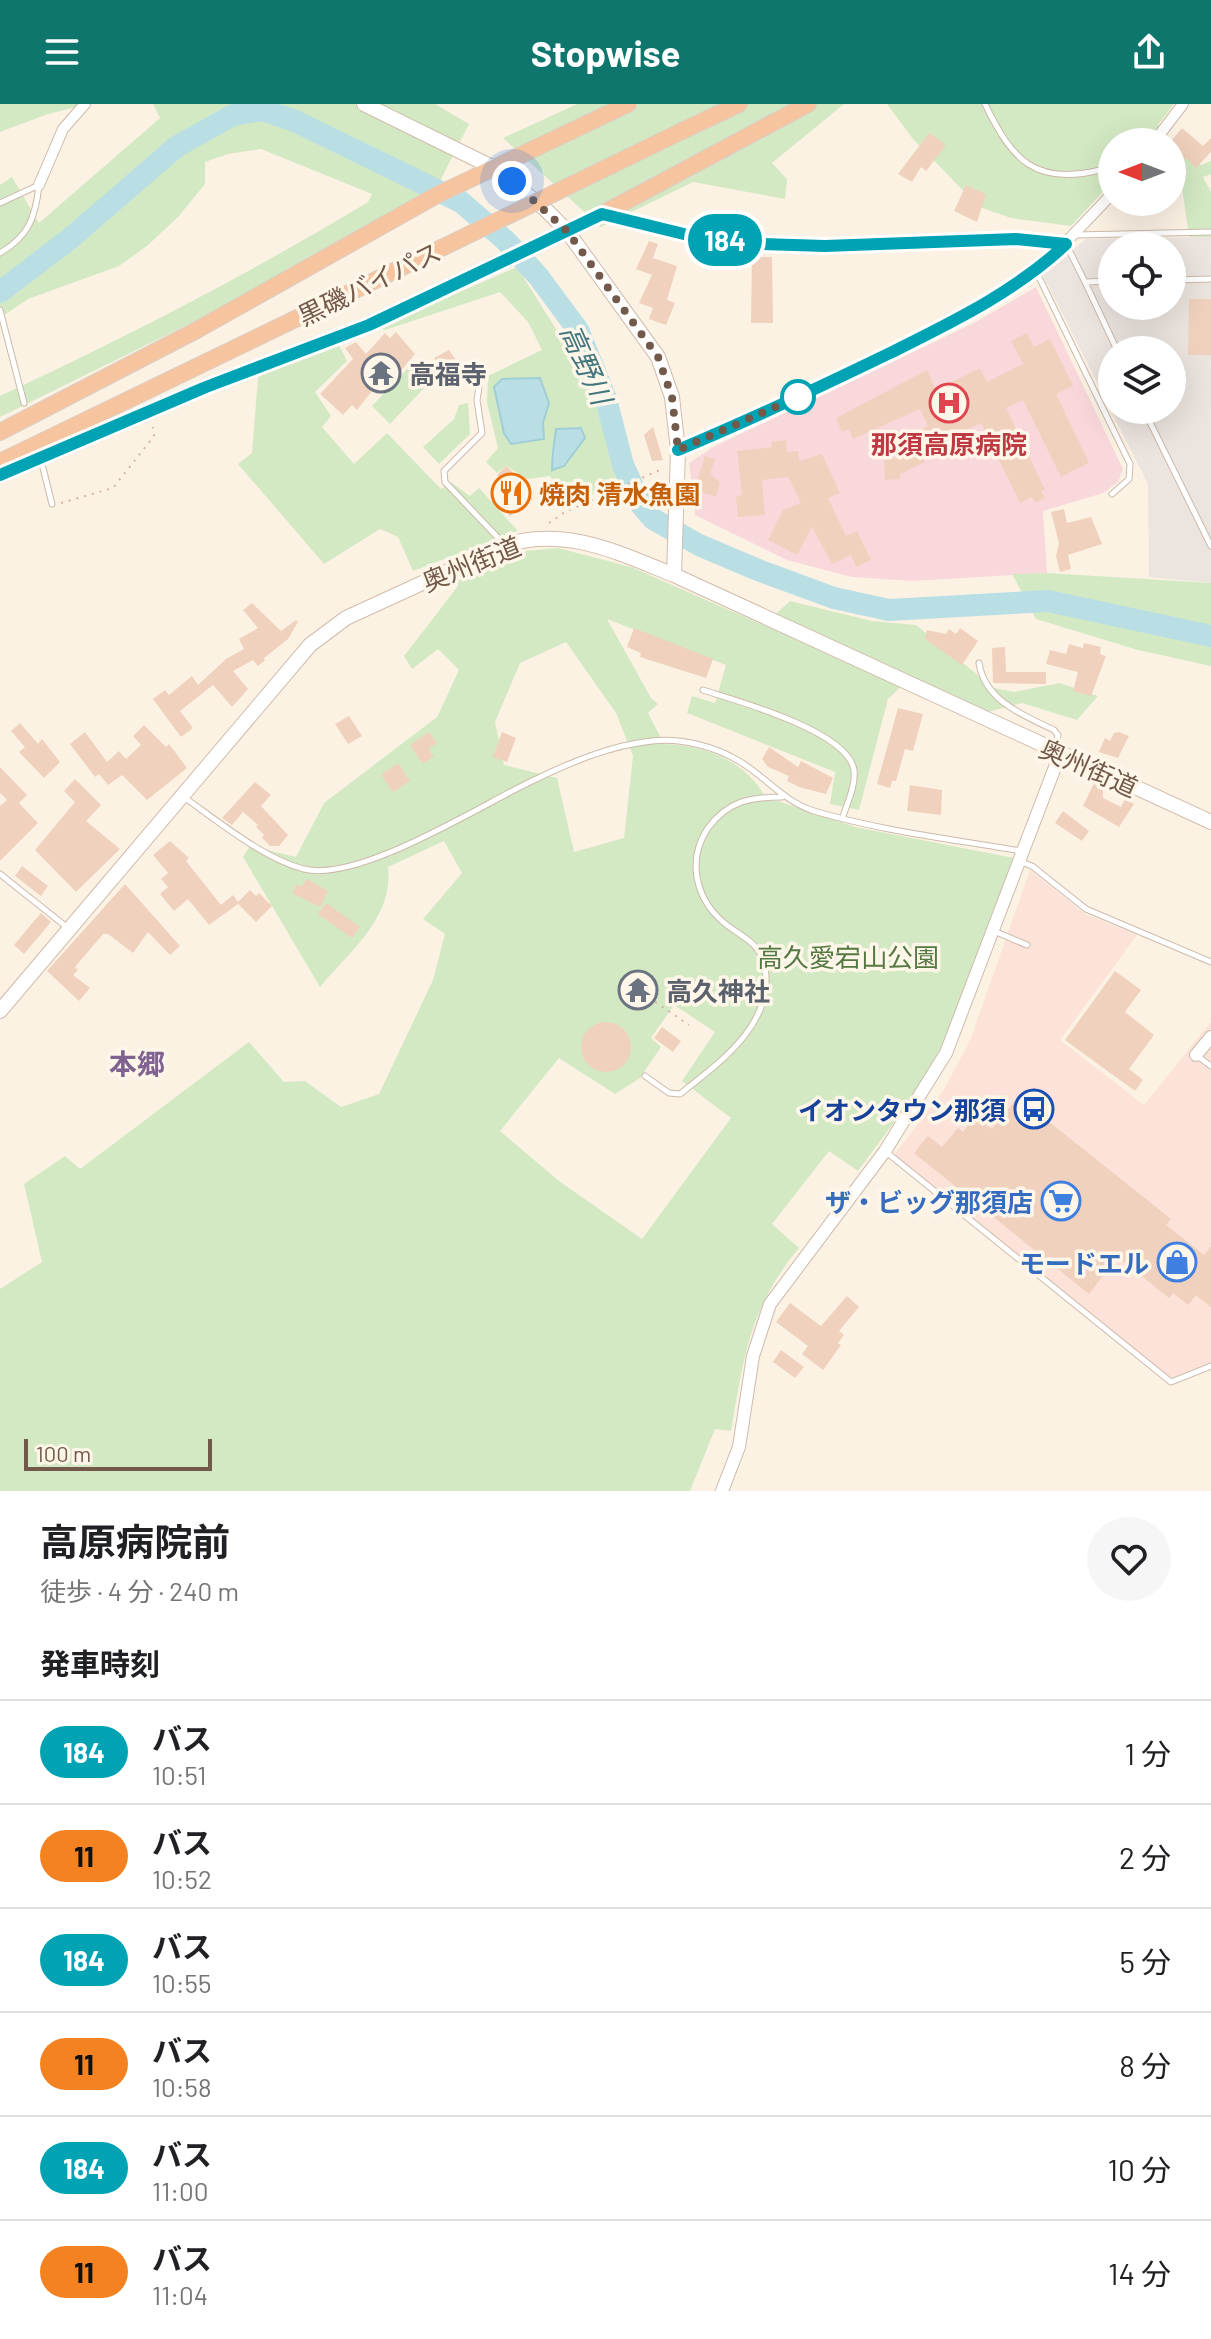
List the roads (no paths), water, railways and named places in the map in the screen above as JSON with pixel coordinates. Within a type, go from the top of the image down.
[{"type":"highway","points":[[0,432],[195,331],[492,167],[628,104]]},
{"type":"highway","name":"黒磯バイパス","points":[[0,462],[739,104]]},
{"type":"highway","points":[[0,475],[150,410],[369,325],[602,214],[808,104]]},
{"type":"main road","points":[[364,104],[492,167],[567,231],[658,357],[672,397],[678,450],[674,575]]},
{"type":"main road","name":"奥州街道","points":[[0,1011],[292,661],[346,618],[505,545],[531,539],[570,539],[598,544],[674,575],[1211,822]]},
{"type":"street","points":[[39,185],[63,129],[85,104]]},
{"type":"street","points":[[1165,128],[1183,104]]},
{"type":"street","points":[[678,450],[906,345],[992,299],[1036,271],[1098,210]]},
{"type":"street","points":[[722,1491],[739,1447],[753,1356],[770,1304],[885,1151],[946,1053],[1058,752]]},
{"type":"street","points":[[1196,1055],[1211,1037]]},
{"type":"lane","points":[[985,104],[1014,152],[1036,171],[1071,176],[1098,170]]},
{"type":"lane","points":[[0,203],[39,185]]},
{"type":"lane","points":[[0,253],[24,236],[31,225],[39,185]]},
{"type":"lane","points":[[602,214],[692,236],[759,244],[825,246],[1016,239],[1066,244],[1110,336]]},
{"type":"lane","points":[[1075,235],[1211,232]]},
{"type":"lane","points":[[1036,271],[1130,464],[1129,479],[1112,494]]},
{"type":"lane","points":[[1186,280],[1211,279]]},
{"type":"lane","points":[[1085,282],[1098,282]]},
{"type":"lane","points":[[0,310],[24,403]]},
{"type":"lane","points":[[479,387],[482,433],[444,471],[445,482],[505,545]]},
{"type":"lane","points":[[1151,424],[1211,546]]},
{"type":"lane","points":[[43,468],[52,504]]},
{"type":"lane","points":[[979,663],[984,684],[1007,706],[1054,730],[1058,735],[1058,752]]},
{"type":"lane","points":[[703,690],[763,710],[835,742],[849,755],[854,771],[842,819]]},
{"type":"lane","points":[[180,795],[281,859],[316,870],[368,860],[565,766],[609,750],[651,741],[681,740],[739,761],[783,797],[842,819],[1021,856],[1086,909],[1211,962]]},
{"type":"lane","points":[[645,1076],[669,1093],[680,1094],[730,1054],[757,1013],[762,997],[764,962],[754,944],[723,923],[705,904],[696,876],[696,858],[700,842],[709,827],[732,804],[748,798],[783,797]]},
{"type":"lane","points":[[0,874],[69,928]]},
{"type":"lane","points":[[993,930],[1027,945]]},
{"type":"lane","points":[[1196,1055],[1211,1066]]},
{"type":"lane","points":[[885,1151],[1171,1382],[1211,1366]]},
{"type":"water","points":[[540,378],[549,403],[543,423],[544,439],[511,444],[504,433],[494,387],[502,379]]},
{"type":"water","points":[[581,428],[585,438],[564,466],[552,470],[556,429]]},
{"type":"waterway","name":"高野川","points":[[0,292],[72,237],[176,147],[233,115],[263,110],[295,121],[461,202],[506,241],[538,276],[578,330],[606,399],[623,465],[642,506],[653,519],[699,545],[834,598],[889,610],[1048,601],[1211,636]]},
{"type":"place","name":"高福寺","points":[[381,373]]},
{"type":"place","name":"那須高原病院","points":[[949,403]]},
{"type":"place","name":"焼肉 清水魚園","points":[[511,493]]},
{"type":"place","name":"高久神社","points":[[638,990]]},
{"type":"place","name":"イオンタウン那須","points":[[1034,1109]]},
{"type":"place","name":"ザ・ビッグ那須店","points":[[1061,1201]]},
{"type":"place","name":"モードエル","points":[[1177,1262]]},
{"type":"district","name":"本郷","points":[[137,1063]]},
{"type":"park label","name":"高久愛宕山公園","points":[[848,956]]}]
